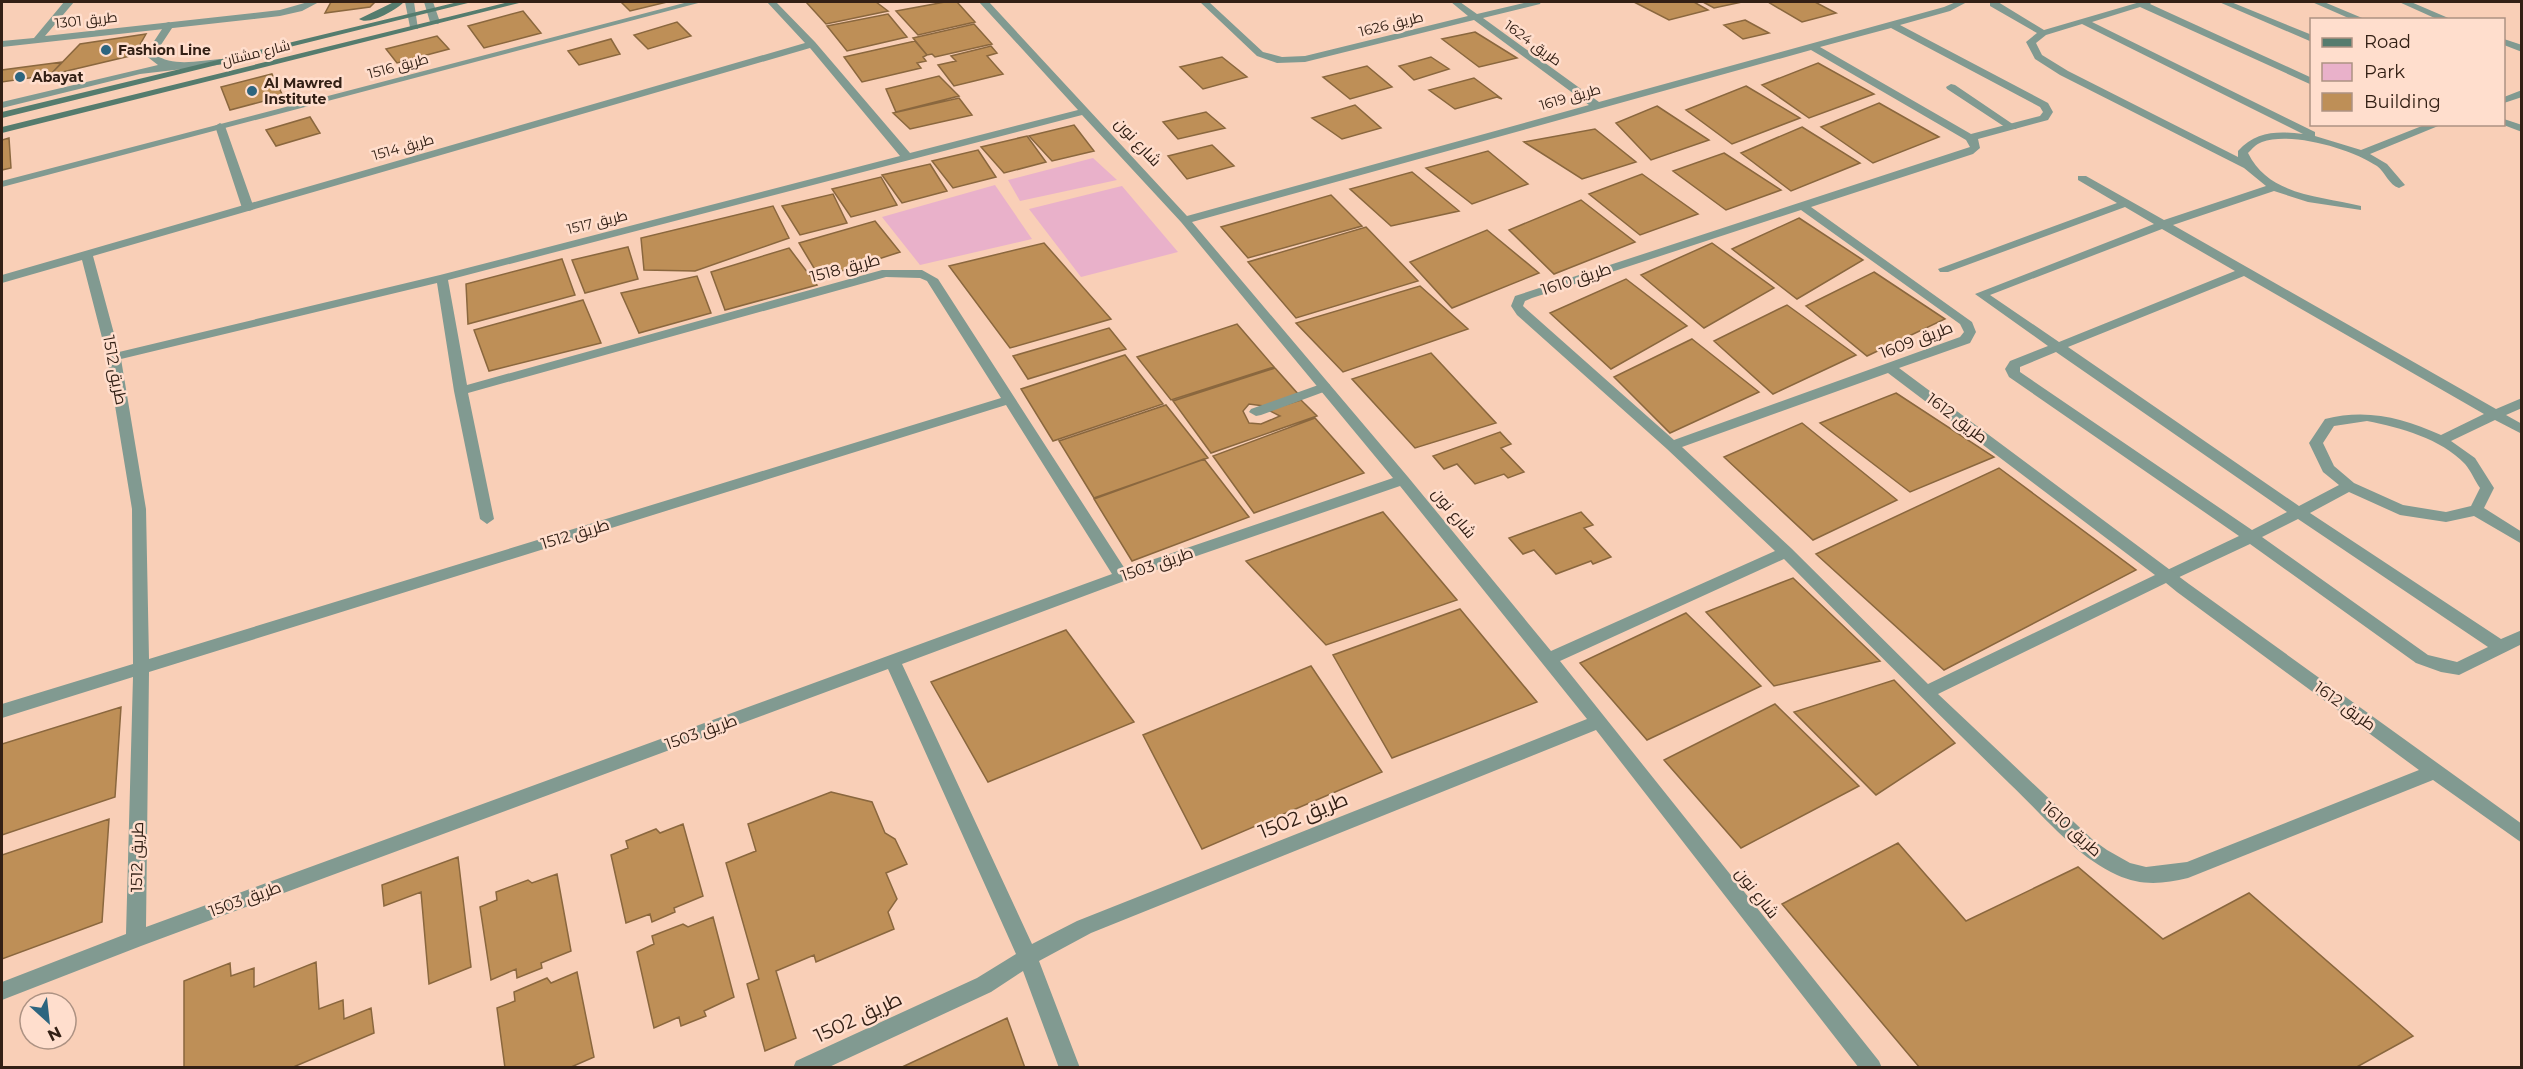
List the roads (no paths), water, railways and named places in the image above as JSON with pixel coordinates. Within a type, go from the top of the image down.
[{"type":"street","points":[[37,40],[69,2]]},
{"type":"street","name":"طريق 1301","points":[[2,44],[280,13],[299,9],[314,2]]},
{"type":"street","points":[[318,38],[391,8],[399,2]]},
{"type":"street","points":[[409,2],[414,15],[415,27]]},
{"type":"street","name":"شارع مشتان","points":[[2,115],[414,15],[429,6],[467,2]]},
{"type":"street","name":"شارع مشتان","points":[[2,130],[518,2]]},
{"type":"street","name":"طريق 1516","points":[[2,184],[697,2]]},
{"type":"street","points":[[771,2],[812,44],[908,158]]},
{"type":"street","name":"شارع نون","points":[[985,2],[1185,220],[1403,480],[1550,659],[1872,1068]]},
{"type":"street","name":"طريق 1626","points":[[1204,2],[1260,54],[1270,60],[1286,61],[1305,59],[1537,2]]},
{"type":"street","name":"طريق 1624","points":[[1455,2],[1596,105]]},
{"type":"street","name":"طريق 1619","points":[[1185,220],[1892,24],[1963,2]]},
{"type":"street","points":[[1994,2],[1993,4],[2003,12],[2043,33]]},
{"type":"street","points":[[2224,2],[2310,38]]},
{"type":"street","points":[[2317,2],[2358,18]]},
{"type":"street","points":[[2404,2],[2444,18]]},
{"type":"street","points":[[2310,81],[2145,3],[2043,33],[2031,42],[2038,57],[2064,73],[2246,165],[2275,188],[2311,201],[2357,208]]},
{"type":"street","points":[[429,6],[435,22]]},
{"type":"street","points":[[2083,21],[2322,140],[2362,153],[2381,164],[2399,185]]},
{"type":"street","points":[[1811,46],[1970,138],[2044,118],[2048,112],[2044,105],[1892,24]]},
{"type":"street","points":[[169,25],[150,56],[159,62],[177,64]]},
{"type":"street","points":[[2505,42],[2522,49]]},
{"type":"street","name":"طريق 1514","points":[[2,279],[812,44]]},
{"type":"street","name":"شارع مشتان","points":[[2,105],[177,64],[222,62]]},
{"type":"street","points":[[1951,87],[2012,127]]},
{"type":"street","points":[[2505,100],[2522,93]]},
{"type":"street","name":"طريق 1517","points":[[114,357],[442,278],[1085,111]]},
{"type":"street","points":[[2505,122],[2522,129]]},
{"type":"street","points":[[220,126],[248,208]]},
{"type":"street","points":[[2407,126],[2418,132]]},
{"type":"street","points":[[2362,153],[2433,126]]},
{"type":"street","points":[[2246,165],[2242,153],[2257,139],[2286,135],[2322,140]]},
{"type":"street","name":"طريق 1610","points":[[1970,138],[1975,142],[1975,148],[1969,152],[1519,299],[1517,306],[1786,552],[1926,692],[2087,846],[2112,864],[2136,875],[2164,877],[2188,870],[2435,771]]},
{"type":"street","points":[[2082,178],[2522,430]]},
{"type":"street","points":[[2275,188],[2162,225],[1982,292],[1983,297],[2502,648]]},
{"type":"street","points":[[1944,269],[2126,203]]},
{"type":"street","name":"طريق 1609","points":[[1672,446],[1965,340],[1970,332],[1966,322],[1802,206]]},
{"type":"street","name":"طريق 1512","points":[[86,255],[114,357],[139,509],[141,667],[136,939]]},
{"type":"street","points":[[2245,271],[2015,364],[2012,369],[2014,374],[2251,537],[2422,659],[2441,666],[2459,669],[2522,636]]},
{"type":"street","name":"طريق 1518","points":[[461,391],[886,273],[922,274],[932,279],[1122,576]]},
{"type":"street","points":[[442,278],[461,391],[487,519]]},
{"type":"street","name":"طريق 1612","points":[[1890,368],[2168,576],[2522,835]]},
{"type":"street","points":[[1256,412],[1324,387]]},
{"type":"street","name":"طريق 1512","points":[[2,711],[1008,400]]},
{"type":"street","points":[[2441,440],[2522,402]]},
{"type":"street","points":[[2476,510],[2487,488],[2470,461],[2441,440],[2404,424],[2367,417],[2330,422],[2316,443],[2328,469],[2349,486],[2400,510],[2446,517],[2476,510],[2522,539]]},
{"type":"street","name":"طريق 1503","points":[[2,991],[136,939],[1122,576],[1403,480]]},
{"type":"street","points":[[1926,692],[2251,537],[2349,486]]},
{"type":"street","points":[[1550,659],[1786,552]]},
{"type":"street","points":[[892,662],[1028,958],[1070,1068]]},
{"type":"street","name":"طريق 1502","points":[[803,1068],[984,984],[1084,927],[1599,721]]},
{"type":"place","name":"Fashion Line","points":[[106,50]]},
{"type":"place","name":"Abayat","points":[[20,77]]},
{"type":"place","name":"Al Mawred Institute","points":[[252,91]]}]
